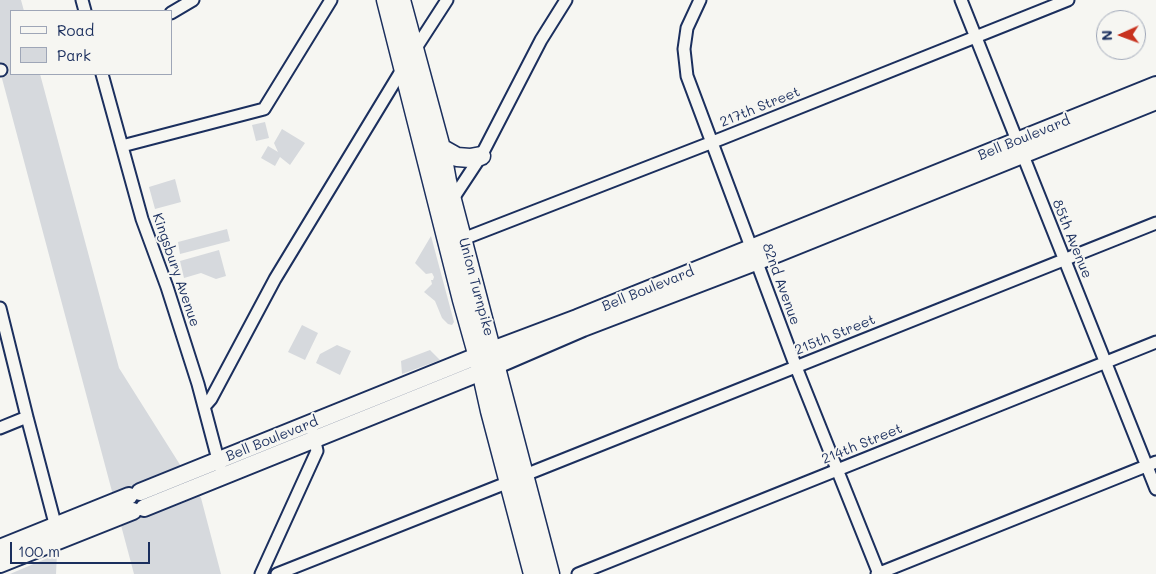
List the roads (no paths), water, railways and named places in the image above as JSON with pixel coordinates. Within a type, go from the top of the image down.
[{"type":"main road","name":"Union Turnpike","points":[[386,0],[462,300],[487,361]]},
{"type":"main road","name":"Union Turnpike","points":[[401,0],[441,148],[463,240],[487,361],[490,411],[517,479],[550,574]]},
{"type":"main road","points":[[441,148],[457,157],[470,158],[481,156]]},
{"type":"main road","name":"Union Turnpike","points":[[517,479],[533,574]]},
{"type":"street","points":[[172,12],[193,0]]},
{"type":"street","points":[[122,146],[264,109],[331,0]]},
{"type":"street","points":[[414,51],[447,0]]},
{"type":"street","points":[[452,200],[481,156],[541,40],[566,0]]},
{"type":"street","name":"82nd Avenue","points":[[700,0],[688,28],[684,49],[687,76],[796,367],[878,574]]},
{"type":"street","name":"85th Avenue","points":[[961,0],[1105,363],[1151,464],[1156,489]]},
{"type":"street","name":"217th Street","points":[[463,240],[1068,0]]},
{"type":"street","points":[[204,407],[211,399],[275,279],[403,68]]},
{"type":"street","name":"Kingsbury Avenue","points":[[102,75],[142,219],[167,287],[221,468]]},
{"type":"street","name":"Bell Boulevard","points":[[1019,148],[1156,85]]},
{"type":"street","name":"Bell Boulevard","points":[[0,548],[57,532],[136,502],[487,361],[583,328],[754,254],[1019,148],[1156,101]]},
{"type":"street","name":"215th Street","points":[[276,574],[1156,222]]},
{"type":"street","points":[[0,308],[57,532]]},
{"type":"street","name":"214th Street","points":[[578,574],[1156,342]]},
{"type":"street","points":[[0,428],[27,417]]},
{"type":"street","points":[[262,574],[317,451],[312,431]]},
{"type":"street","points":[[878,574],[1151,464]]},
{"type":"street","name":"Bell Boulevard","points":[[0,564],[57,532]]}]
